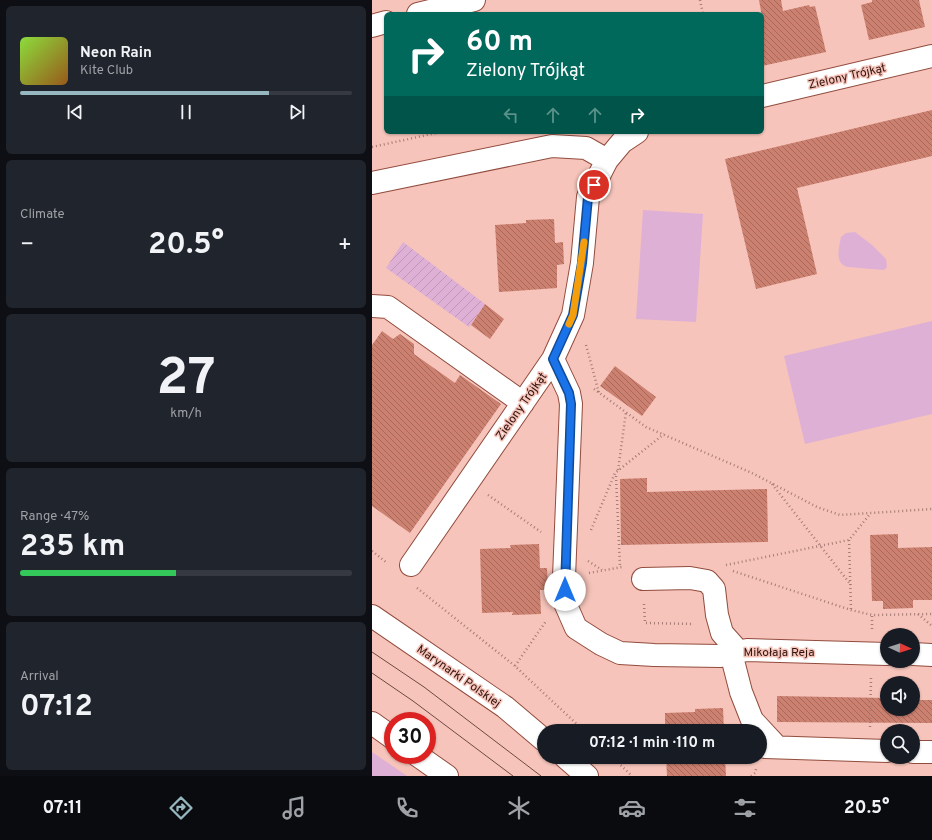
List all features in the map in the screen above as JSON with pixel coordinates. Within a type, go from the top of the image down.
[{"type":"street","points":[[426,12],[474,0]]},
{"type":"street","points":[[372,26],[384,23]]},
{"type":"street","name":"Zielony Trójkąt","points":[[764,96],[932,56]]},
{"type":"street","name":"Zielony Trójkąt","points":[[405,572],[553,359],[572,318],[582,263],[588,197],[606,160],[622,142],[633,134]]},
{"type":"street","points":[[372,183],[552,146],[586,148],[606,160]]},
{"type":"street","points":[[372,306],[388,307],[523,403]]},
{"type":"street","points":[[553,359],[569,393],[571,404],[575,554],[564,577],[565,603],[576,628],[601,644],[620,653],[721,656],[735,652],[722,633],[717,616],[714,589],[707,581],[690,578],[643,579]]},
{"type":"street","name":"Marynarki Polskiej","points":[[372,616],[505,707],[537,734]]},
{"type":"street","name":"Mikołaja Reja","points":[[878,750],[771,747],[752,720],[741,692],[735,652],[747,650],[879,654]]},
{"type":"street","points":[[920,654],[932,655]]},
{"type":"street","points":[[372,723],[384,732]]},
{"type":"street","points":[[920,752],[932,752]]},
{"type":"street","points":[[430,764],[447,776]]},
{"type":"street","points":[[573,764],[587,776]]},
{"type":"path","points":[[700,0],[703,12]]},
{"type":"path","points":[[372,146],[431,134]]},
{"type":"path","points":[[572,318],[583,329],[591,364],[600,393]]},
{"type":"path","points":[[588,385],[646,426],[771,482],[817,507],[840,515],[932,510]]},
{"type":"path","points":[[620,567],[617,472],[626,412]]},
{"type":"path","points":[[591,531],[617,472],[664,434]]},
{"type":"path","points":[[468,481],[575,554],[602,570]]},
{"type":"path","points":[[771,482],[850,585]]},
{"type":"path","points":[[725,569],[724,566],[849,540],[870,514]]},
{"type":"path","points":[[849,540],[851,610]]},
{"type":"path","points":[[372,551],[405,572],[515,666],[577,724]]},
{"type":"path","points":[[733,571],[872,616],[932,614]]},
{"type":"path","points":[[643,579],[645,623],[690,623],[700,625]]},
{"type":"path","points":[[515,666],[550,615],[565,603]]},
{"type":"path","points":[[918,614],[932,626]]},
{"type":"path","points":[[872,616],[879,654],[878,750]]},
{"type":"path","points":[[619,764],[632,776]]},
{"type":"shaded area","points":[[643,210],[703,214],[696,322],[636,319]]},
{"type":"shaded area","points":[[855,232],[872,245],[886,259],[887,267],[884,270],[848,267],[841,263],[838,255],[841,237],[846,233]]},
{"type":"shaded area","points":[[403,242],[485,304],[469,327],[386,268]]},
{"type":"shaded area","points":[[932,321],[932,414],[805,444],[784,356]]},
{"type":"shaded area","points":[[372,752],[384,760],[384,764],[390,764],[407,776],[372,776]]},
{"type":"building","points":[[759,0],[781,0],[783,11],[809,5],[810,7],[815,6],[826,52],[764,66],[764,12],[761,12]]},
{"type":"building","points":[[872,0],[919,0],[925,27],[869,40],[861,5],[872,2]]},
{"type":"building","points":[[932,110],[932,156],[797,188],[817,274],[756,289],[725,159]]},
{"type":"building","points":[[554,219],[555,243],[563,242],[564,264],[557,265],[557,288],[499,292],[495,225],[526,223],[526,220]]},
{"type":"building","points":[[485,304],[504,319],[490,339],[471,325]]},
{"type":"building","points":[[382,331],[393,339],[400,334],[414,344],[414,354],[455,383],[460,375],[501,404],[410,533],[372,506],[372,345]]},
{"type":"building","points":[[615,366],[656,397],[642,416],[600,386]]},
{"type":"building","points":[[647,478],[647,492],[767,489],[768,542],[621,545],[620,479]]},
{"type":"building","points":[[898,534],[898,548],[932,547],[932,600],[913,600],[913,608],[883,609],[883,601],[872,601],[870,535]]},
{"type":"building","points":[[539,544],[540,568],[547,568],[548,590],[540,590],[541,614],[512,615],[513,612],[482,613],[480,549],[511,548],[510,545]]},
{"type":"building","points":[[777,696],[880,698],[880,716],[920,716],[920,700],[932,700],[932,723],[777,722]]},
{"type":"building","points":[[723,708],[724,724],[665,724],[665,713],[695,712],[695,709]]},
{"type":"building","points":[[666,764],[725,764],[726,776],[667,776]]},
{"type":"tram line","points":[[372,652],[424,687],[541,776]]},
{"type":"tram line","points":[[372,673],[413,701],[513,776]]},
{"type":"slow traffic","points":[[569,324],[573,315],[584,242]]},
{"type":"route","points":[[565,590],[564,577],[571,404],[569,393],[553,359],[573,315],[582,263],[588,197],[594,185]]}]
